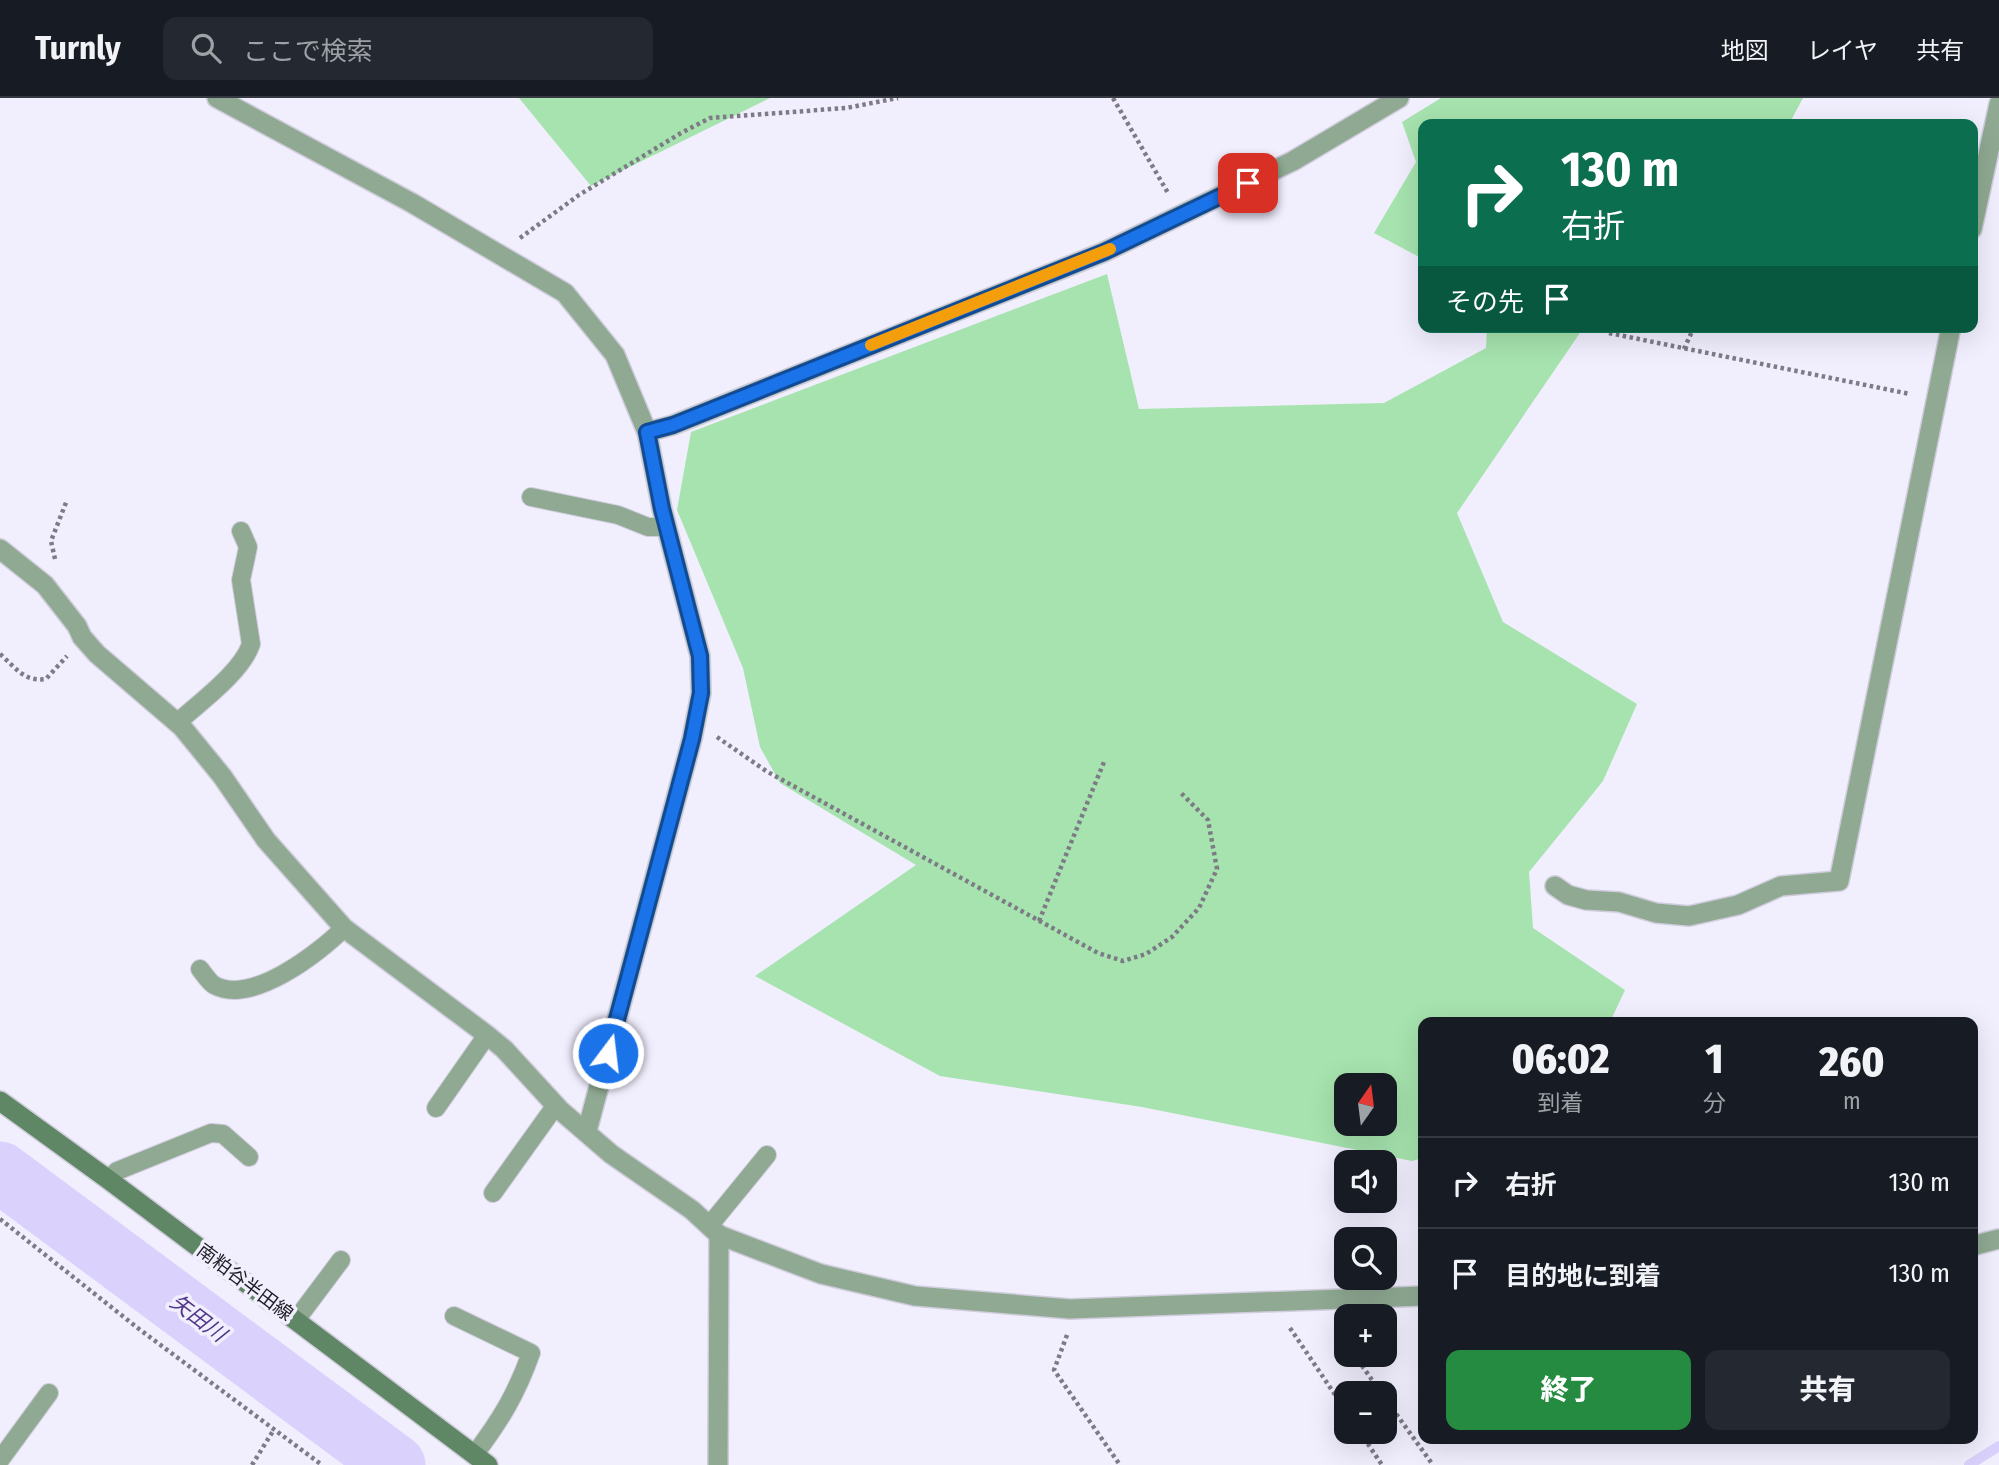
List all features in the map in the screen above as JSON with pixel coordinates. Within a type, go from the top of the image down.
[{"type":"main road","name":"南粕谷半田線","points":[[0,1101],[481,1460]]},
{"type":"street","points":[[217,98],[389,190],[565,293],[615,355],[647,432],[667,527],[700,656],[701,693],[587,1132]]},
{"type":"street","points":[[647,432],[673,425],[1104,252],[1293,161],[1399,98]]},
{"type":"street","points":[[1978,201],[1999,104]]},
{"type":"street","points":[[1555,886],[1568,895],[1586,900],[1619,902],[1656,913],[1689,916],[1738,905],[1781,886],[1839,881],[1950,333]]},
{"type":"street","points":[[0,549],[45,585],[97,654],[177,723],[222,776],[266,840],[344,928],[488,1035],[556,1105],[611,1154],[692,1210],[714,1230],[821,1274],[915,1296],[1070,1309],[1418,1296]]},
{"type":"street","points":[[714,1230],[718,1465]]},
{"type":"street","points":[[1978,1244],[1999,1239]]},
{"type":"lane","points":[[531,497],[618,515],[648,527],[667,527]]},
{"type":"lane","points":[[177,723],[248,654],[251,644],[241,580],[248,547],[241,531]]},
{"type":"lane","points":[[200,969],[213,985],[227,989],[248,989],[286,972],[325,947],[344,928]]},
{"type":"lane","points":[[436,1108],[488,1035]]},
{"type":"lane","points":[[493,1193],[556,1105]]},
{"type":"lane","points":[[108,1180],[117,1171],[211,1133],[223,1134],[249,1157]]},
{"type":"lane","points":[[714,1230],[767,1155]]},
{"type":"lane","points":[[296,1320],[341,1260]]},
{"type":"lane","points":[[454,1315],[531,1353],[518,1388],[498,1422],[481,1460]]},
{"type":"lane","points":[[0,1460],[49,1393]]},
{"type":"path","points":[[501,255],[579,195],[710,118],[846,108],[898,98]]},
{"type":"path","points":[[1113,98],[1181,215]]},
{"type":"path","points":[[1609,333],[1936,399]]},
{"type":"path","points":[[1684,349],[1691,333]]},
{"type":"path","points":[[694,727],[712,733],[766,771],[1039,921],[1098,953],[1123,961],[1146,954],[1172,937],[1199,908],[1217,869],[1208,820],[1179,792]]},
{"type":"path","points":[[1039,921],[1104,762]]},
{"type":"path","points":[[0,1219],[139,1329],[321,1465]]},
{"type":"path","points":[[1280,1303],[1290,1330],[1334,1394]]},
{"type":"path","points":[[1070,1309],[1071,1326],[1054,1370],[1120,1465]]},
{"type":"path","points":[[1397,1415],[1433,1465]]},
{"type":"path","points":[[252,1465],[273,1431]]},
{"type":"path","points":[[1368,1444],[1382,1465]]},
{"type":"green space","points":[[519,98],[770,98],[591,186]]},
{"type":"green space","points":[[1441,98],[1803,98],[1792,119],[1418,119],[1418,256],[1374,233],[1416,162],[1402,122]]},
{"type":"green space","points":[[1107,274],[1139,409],[1384,403],[1486,348],[1487,333],[1580,333],[1457,513],[1503,622],[1637,704],[1603,781],[1529,872],[1533,928],[1625,990],[1612,1017],[1418,1017],[1418,1159],[1412,1161],[1397,1158],[1397,1150],[1357,1150],[1142,1107],[940,1076],[755,976],[916,865],[780,783],[760,747],[743,668],[677,510],[691,432]]},
{"type":"waterway","name":"矢田川","points":[[0,1172],[395,1465]]},
{"type":"waterway","points":[[1969,1465],[1999,1446]]},
{"type":"slow traffic","points":[[871,345],[1110,249]]},
{"type":"route","points":[[608,1053],[692,739],[701,693],[700,656],[662,509],[647,432],[673,425],[1104,252],[1248,183]]}]
